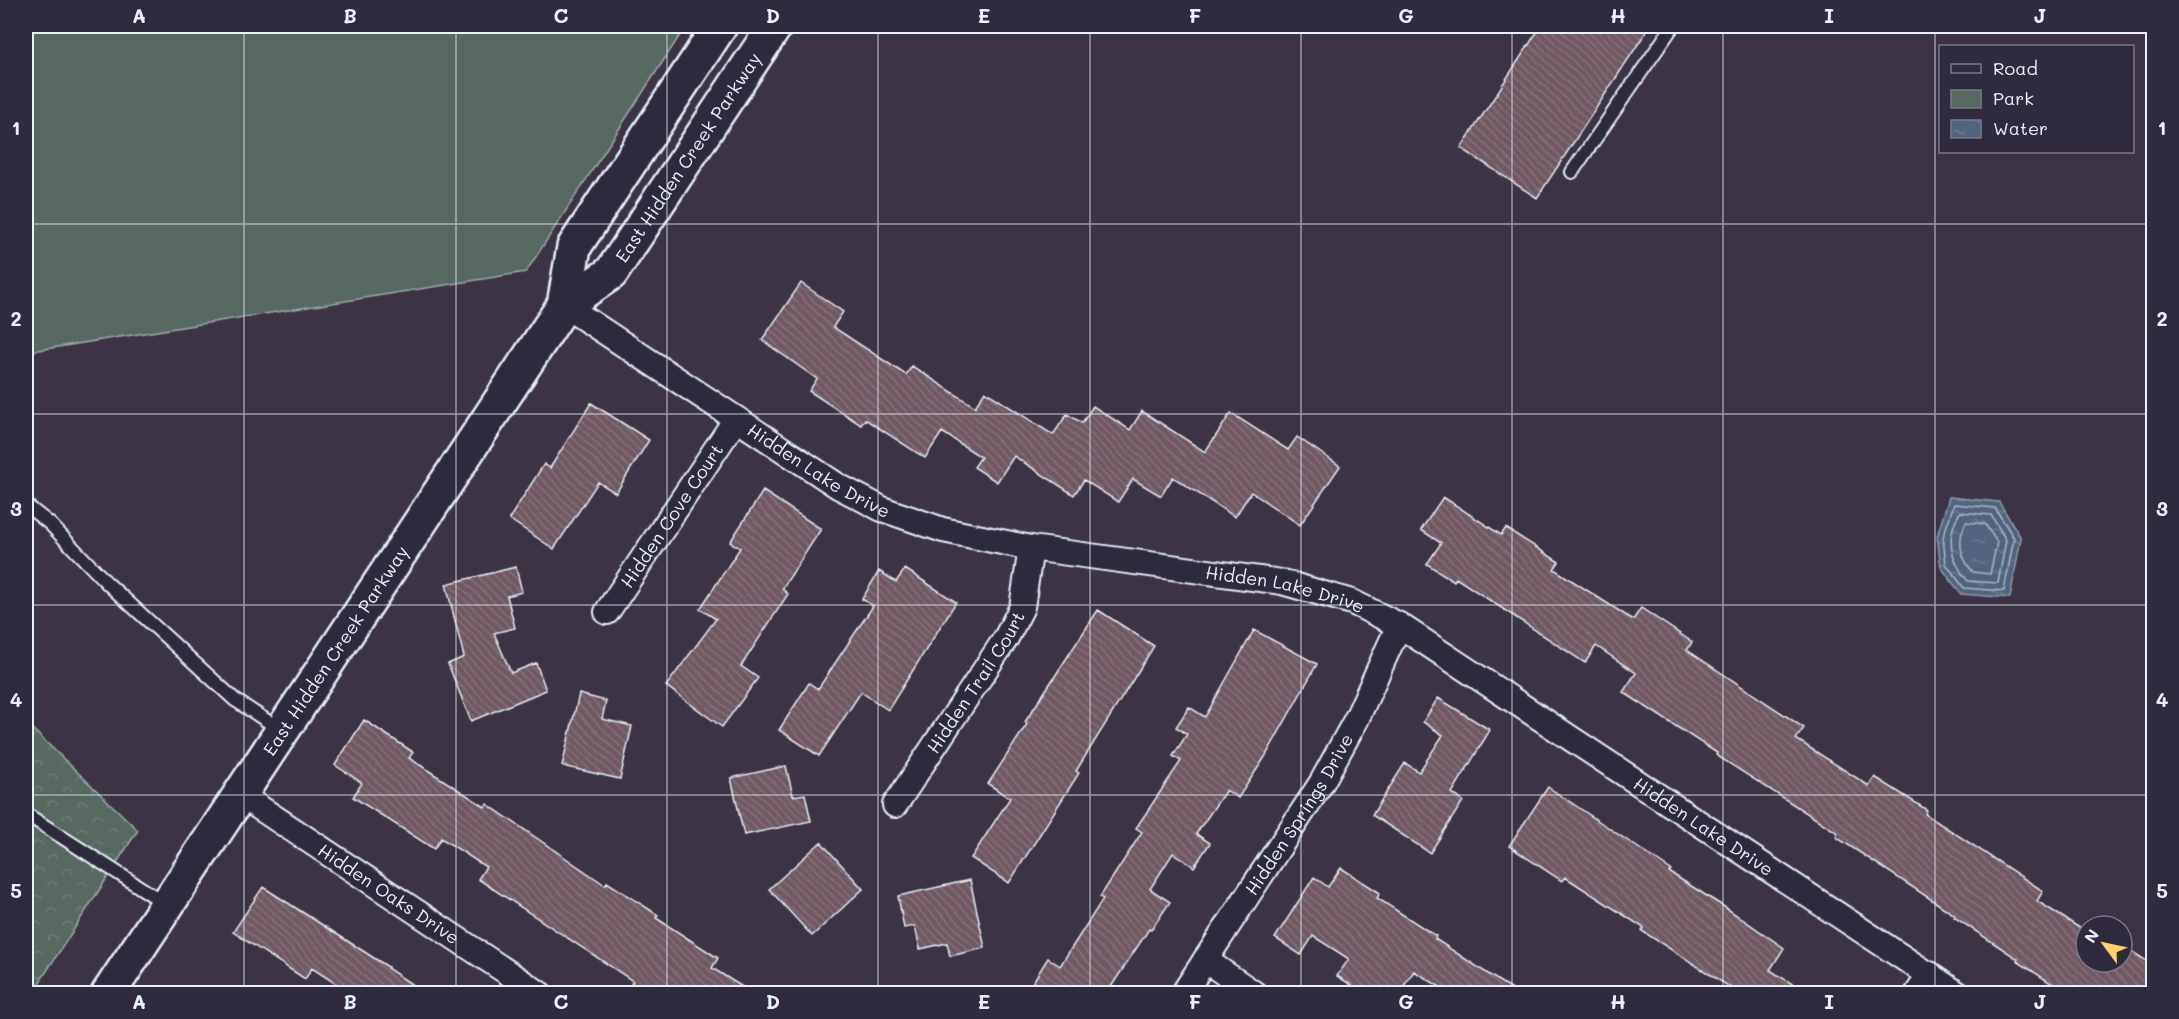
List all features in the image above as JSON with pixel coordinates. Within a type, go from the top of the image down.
[{"type":"main road","name":"East Hidden Creek Parkway","points":[[564,305],[574,247],[720,26]]},
{"type":"main road","name":"East Hidden Creek Parkway","points":[[108,993],[564,305],[611,273],[775,26]]},
{"type":"street","name":"Hidden Lake Drive","points":[[564,305],[838,486],[882,509],[943,530],[1031,548],[1282,582],[1352,602],[1399,625],[1923,984],[1958,993]]},
{"type":"street","name":"Hidden Cove Court","points":[[608,612],[736,419]]},
{"type":"street","name":"Hidden Trail Court","points":[[895,805],[1006,638],[1022,607],[1031,548]]},
{"type":"street","name":"Hidden Springs Drive","points":[[1183,993],[1322,782],[1357,718],[1399,625]]},
{"type":"street","name":"Hidden Oaks Drive","points":[[239,794],[540,993]]},
{"type":"street","points":[[1205,960],[1255,993]]},
{"type":"lane","points":[[1572,172],[1673,26]]},
{"type":"lane","points":[[26,505],[50,524],[107,583],[235,700],[282,731]]},
{"type":"lane","points":[[26,814],[166,904]]},
{"type":"green space","points":[[26,26],[686,26],[526,272],[26,352]]},
{"type":"green space","points":[[26,723],[138,830],[32,994],[26,993]]},
{"type":"water","points":[[1949,497],[1999,502],[2021,538],[2010,598],[1961,594],[1941,567],[1937,536]]},
{"type":"building","points":[[1541,26],[1650,26],[1537,198],[1461,148]]},
{"type":"building","points":[[801,283],[843,312],[833,327],[906,375],[912,366],[975,407],[985,391],[1053,435],[1067,414],[1082,423],[1093,406],[1130,430],[1142,411],[1205,452],[1231,413],[1288,450],[1297,437],[1340,466],[1300,525],[1251,492],[1235,517],[1173,477],[1161,496],[1133,479],[1118,502],[1084,480],[1074,495],[1014,456],[997,482],[974,467],[981,457],[942,432],[925,458],[865,419],[861,425],[809,391],[817,379],[762,340]]},
{"type":"building","points":[[591,403],[649,440],[616,493],[598,482],[554,549],[509,519],[544,464],[550,468]]},
{"type":"building","points":[[763,491],[821,529],[782,589],[788,594],[741,666],[758,678],[722,727],[666,686],[716,619],[700,609],[740,548],[730,542]]},
{"type":"building","points":[[1443,497],[1501,535],[1506,528],[1559,562],[1554,569],[1633,620],[1641,608],[1692,642],[1687,650],[1804,728],[1796,739],[1869,786],[1875,777],[1927,810],[1925,814],[2043,891],[2037,901],[2074,924],[2074,974],[2134,974],[2134,953],[2154,966],[2154,993],[2066,993],[1954,917],[1955,915],[1836,837],[1838,833],[1623,692],[1636,673],[1596,646],[1585,663],[1456,578],[1454,581],[1427,564],[1441,543],[1421,530]]},
{"type":"building","points":[[516,567],[522,592],[507,596],[515,628],[494,633],[511,673],[536,663],[546,690],[471,721],[448,664],[464,657],[446,584]]},
{"type":"building","points":[[905,569],[956,602],[888,710],[861,692],[819,756],[779,730],[809,683],[818,689],[873,606],[862,599],[879,571],[896,582]]},
{"type":"building","points":[[1098,610],[1154,646],[1076,771],[1079,773],[1009,883],[971,858],[1010,798],[988,784],[1027,724],[1025,722]]},
{"type":"building","points":[[1254,630],[1317,664],[1265,757],[1238,798],[1226,790],[1196,834],[1210,843],[1194,867],[1173,853],[1150,889],[1170,902],[1151,930],[1149,929],[1107,993],[1026,993],[1048,958],[1060,966],[1103,899],[1100,897],[1142,832],[1136,828],[1181,761],[1173,756],[1187,734],[1176,727],[1189,707],[1205,717]]},
{"type":"building","points":[[579,694],[606,701],[602,719],[632,726],[620,779],[562,766]]},
{"type":"building","points":[[1438,698],[1490,730],[1452,793],[1463,801],[1430,853],[1372,815],[1405,763],[1419,772],[1443,735],[1423,722]]},
{"type":"building","points":[[364,720],[413,752],[409,758],[485,807],[487,804],[605,885],[607,882],[658,915],[656,918],[718,958],[712,968],[752,993],[648,993],[478,879],[486,867],[441,838],[434,849],[353,797],[362,783],[335,765]]},
{"type":"building","points":[[786,766],[793,796],[805,794],[811,821],[744,835],[731,778]]},
{"type":"building","points":[[1548,787],[1671,870],[1669,872],[1784,948],[1770,970],[1807,993],[1739,993],[1642,931],[1644,928],[1565,877],[1562,881],[1509,846]]},
{"type":"building","points":[[821,842],[863,889],[812,936],[769,889]]},
{"type":"building","points":[[1341,868],[1380,893],[1377,898],[1517,993],[1450,993],[1414,971],[1399,993],[1364,993],[1337,976],[1349,959],[1313,936],[1301,955],[1275,938],[1314,877],[1328,887]]},
{"type":"building","points":[[970,880],[985,948],[950,956],[947,943],[920,949],[915,926],[904,928],[898,896]]},
{"type":"building","points":[[263,887],[425,993],[350,993],[312,968],[305,979],[233,932]]}]
